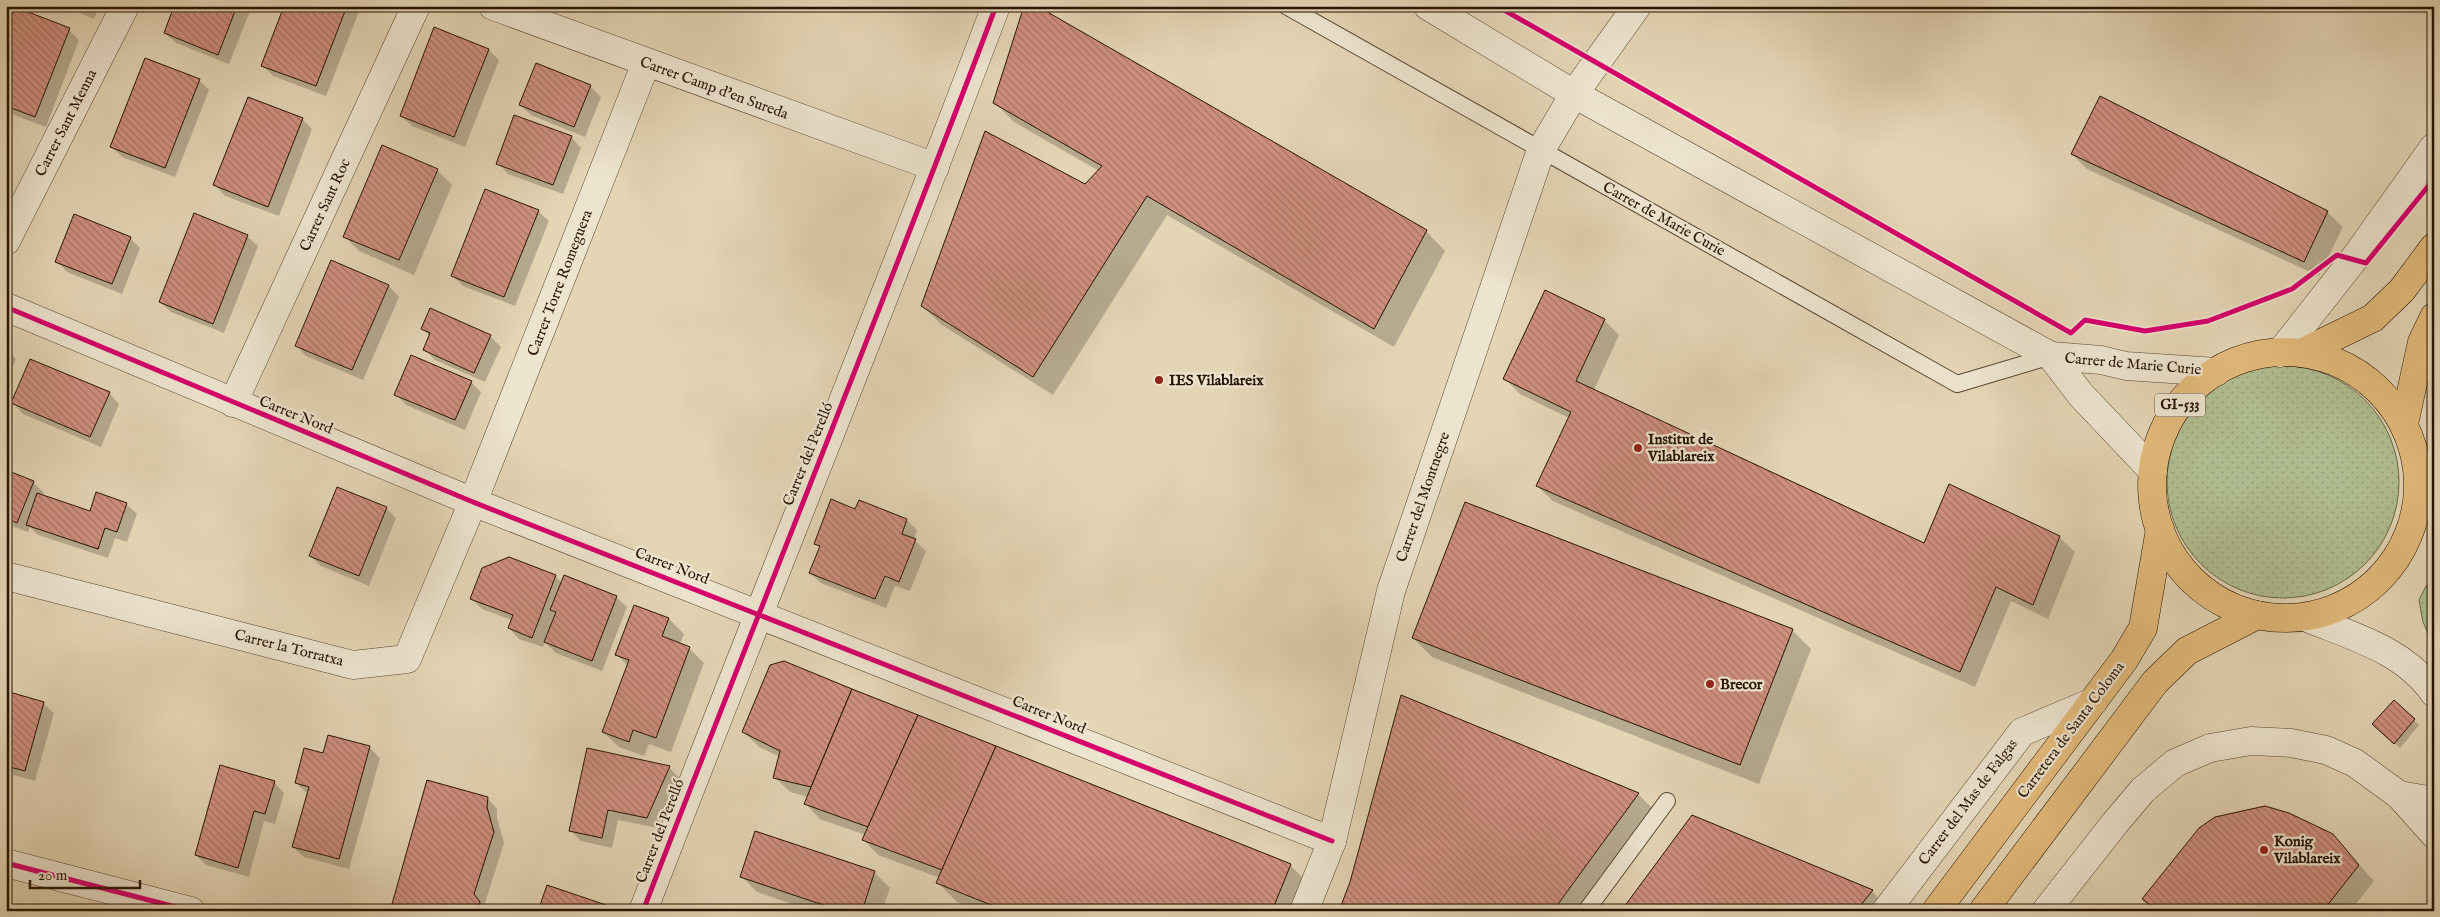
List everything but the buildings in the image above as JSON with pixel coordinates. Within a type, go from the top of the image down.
[{"type":"main road","name":"GI-533","points":[[2290,353],[2337,362],[2369,381],[2382,394],[2404,424],[2426,495],[2393,565],[2379,580],[2345,604],[2305,617],[2281,618],[2257,615],[2220,602],[2190,578],[2177,563],[2160,529],[2154,510],[2153,472],[2156,451],[2173,414],[2185,398],[2216,372],[2247,358],[2290,353],[2373,318],[2402,290],[2434,248]]},
{"type":"main road","name":"GI-533","points":[[2404,424],[2422,342],[2434,317]]},
{"type":"main road","name":"Carretera de Santa Coloma","points":[[1936,911],[2124,660],[2143,628],[2160,529]]},
{"type":"main road","points":[[1984,911],[2155,682],[2187,651],[2257,615]]},
{"type":"street","name":"Carrer Sant Menna","points":[[6,241],[125,6]]},
{"type":"street","name":"Carrer Sant Roc","points":[[233,403],[416,6]]},
{"type":"street","name":"Carrer Camp d'en Sureda","points":[[493,6],[936,167]]},
{"type":"street","name":"Carrer del Perelló","points":[[643,911],[758,613],[936,167],[996,6]]},
{"type":"street","name":"Carrer de Marie Curie","points":[[1428,6],[1574,94],[2051,356],[2081,395],[2153,472]]},
{"type":"street","name":"Carrer del Montnegre","points":[[1304,911],[1332,841],[1391,591],[1541,150],[1574,94],[1638,6]]},
{"type":"street","name":"Carrer Torre Romeguera","points":[[474,502],[646,63]]},
{"type":"street","points":[[2290,353],[2354,259],[2434,148]]},
{"type":"street","name":"Carrer Nord","points":[[6,307],[474,502],[1332,841]]},
{"type":"street","name":"Carrer de Marie Curie","points":[[2051,356],[2101,360],[2126,366],[2216,372]]},
{"type":"street","name":"Carrer la Torratxa","points":[[6,576],[353,665],[407,659],[474,502]]},
{"type":"street","points":[[2305,617],[2373,644],[2400,659],[2424,679],[2434,693]]},
{"type":"street","name":"Carrer del Mas de Falgas","points":[[1886,911],[2022,732],[2093,702]]},
{"type":"street","points":[[2046,911],[2143,790],[2175,763],[2210,748],[2251,741],[2291,743],[2326,750],[2355,763],[2399,795],[2434,834]]},
{"type":"street","points":[[2399,795],[2434,801]]},
{"type":"street","points":[[6,863],[191,911]]},
{"type":"lane","name":"Carrer de Marie Curie","points":[[1286,6],[1958,384],[2051,356]]},
{"type":"lane","points":[[1586,911],[1667,801]]},
{"type":"green space","points":[[2272,366],[2294,366],[2317,371],[2338,380],[2357,392],[2373,408],[2385,427],[2394,448],[2399,471],[2397,505],[2385,537],[2373,556],[2357,572],[2338,584],[2317,593],[2294,598],[2272,598],[2249,593],[2228,584],[2209,572],[2193,556],[2181,537],[2172,516],[2167,493],[2167,471],[2172,448],[2181,427],[2193,408],[2209,392],[2228,380],[2249,371]]},
{"type":"green space","points":[[2434,584],[2434,647],[2423,622],[2419,600],[2426,586]]},
{"type":"cycle path","points":[[643,911],[996,6]]},
{"type":"cycle path","points":[[1497,6],[2071,333],[2085,320],[2145,331],[2208,321],[2292,289],[2337,255],[2366,263],[2434,179]]},
{"type":"cycle path","points":[[6,307],[473,502],[1332,841]]},
{"type":"cycle path","points":[[6,863],[191,911]]},
{"type":"place","name":"IES Vilablareix","points":[[1159,380]]},
{"type":"place","name":"Institut de Vilablareix","points":[[1638,448]]},
{"type":"place","name":"Brecor","points":[[1710,684]]},
{"type":"place","name":"Konig Vilablareix","points":[[2264,850]]}]
